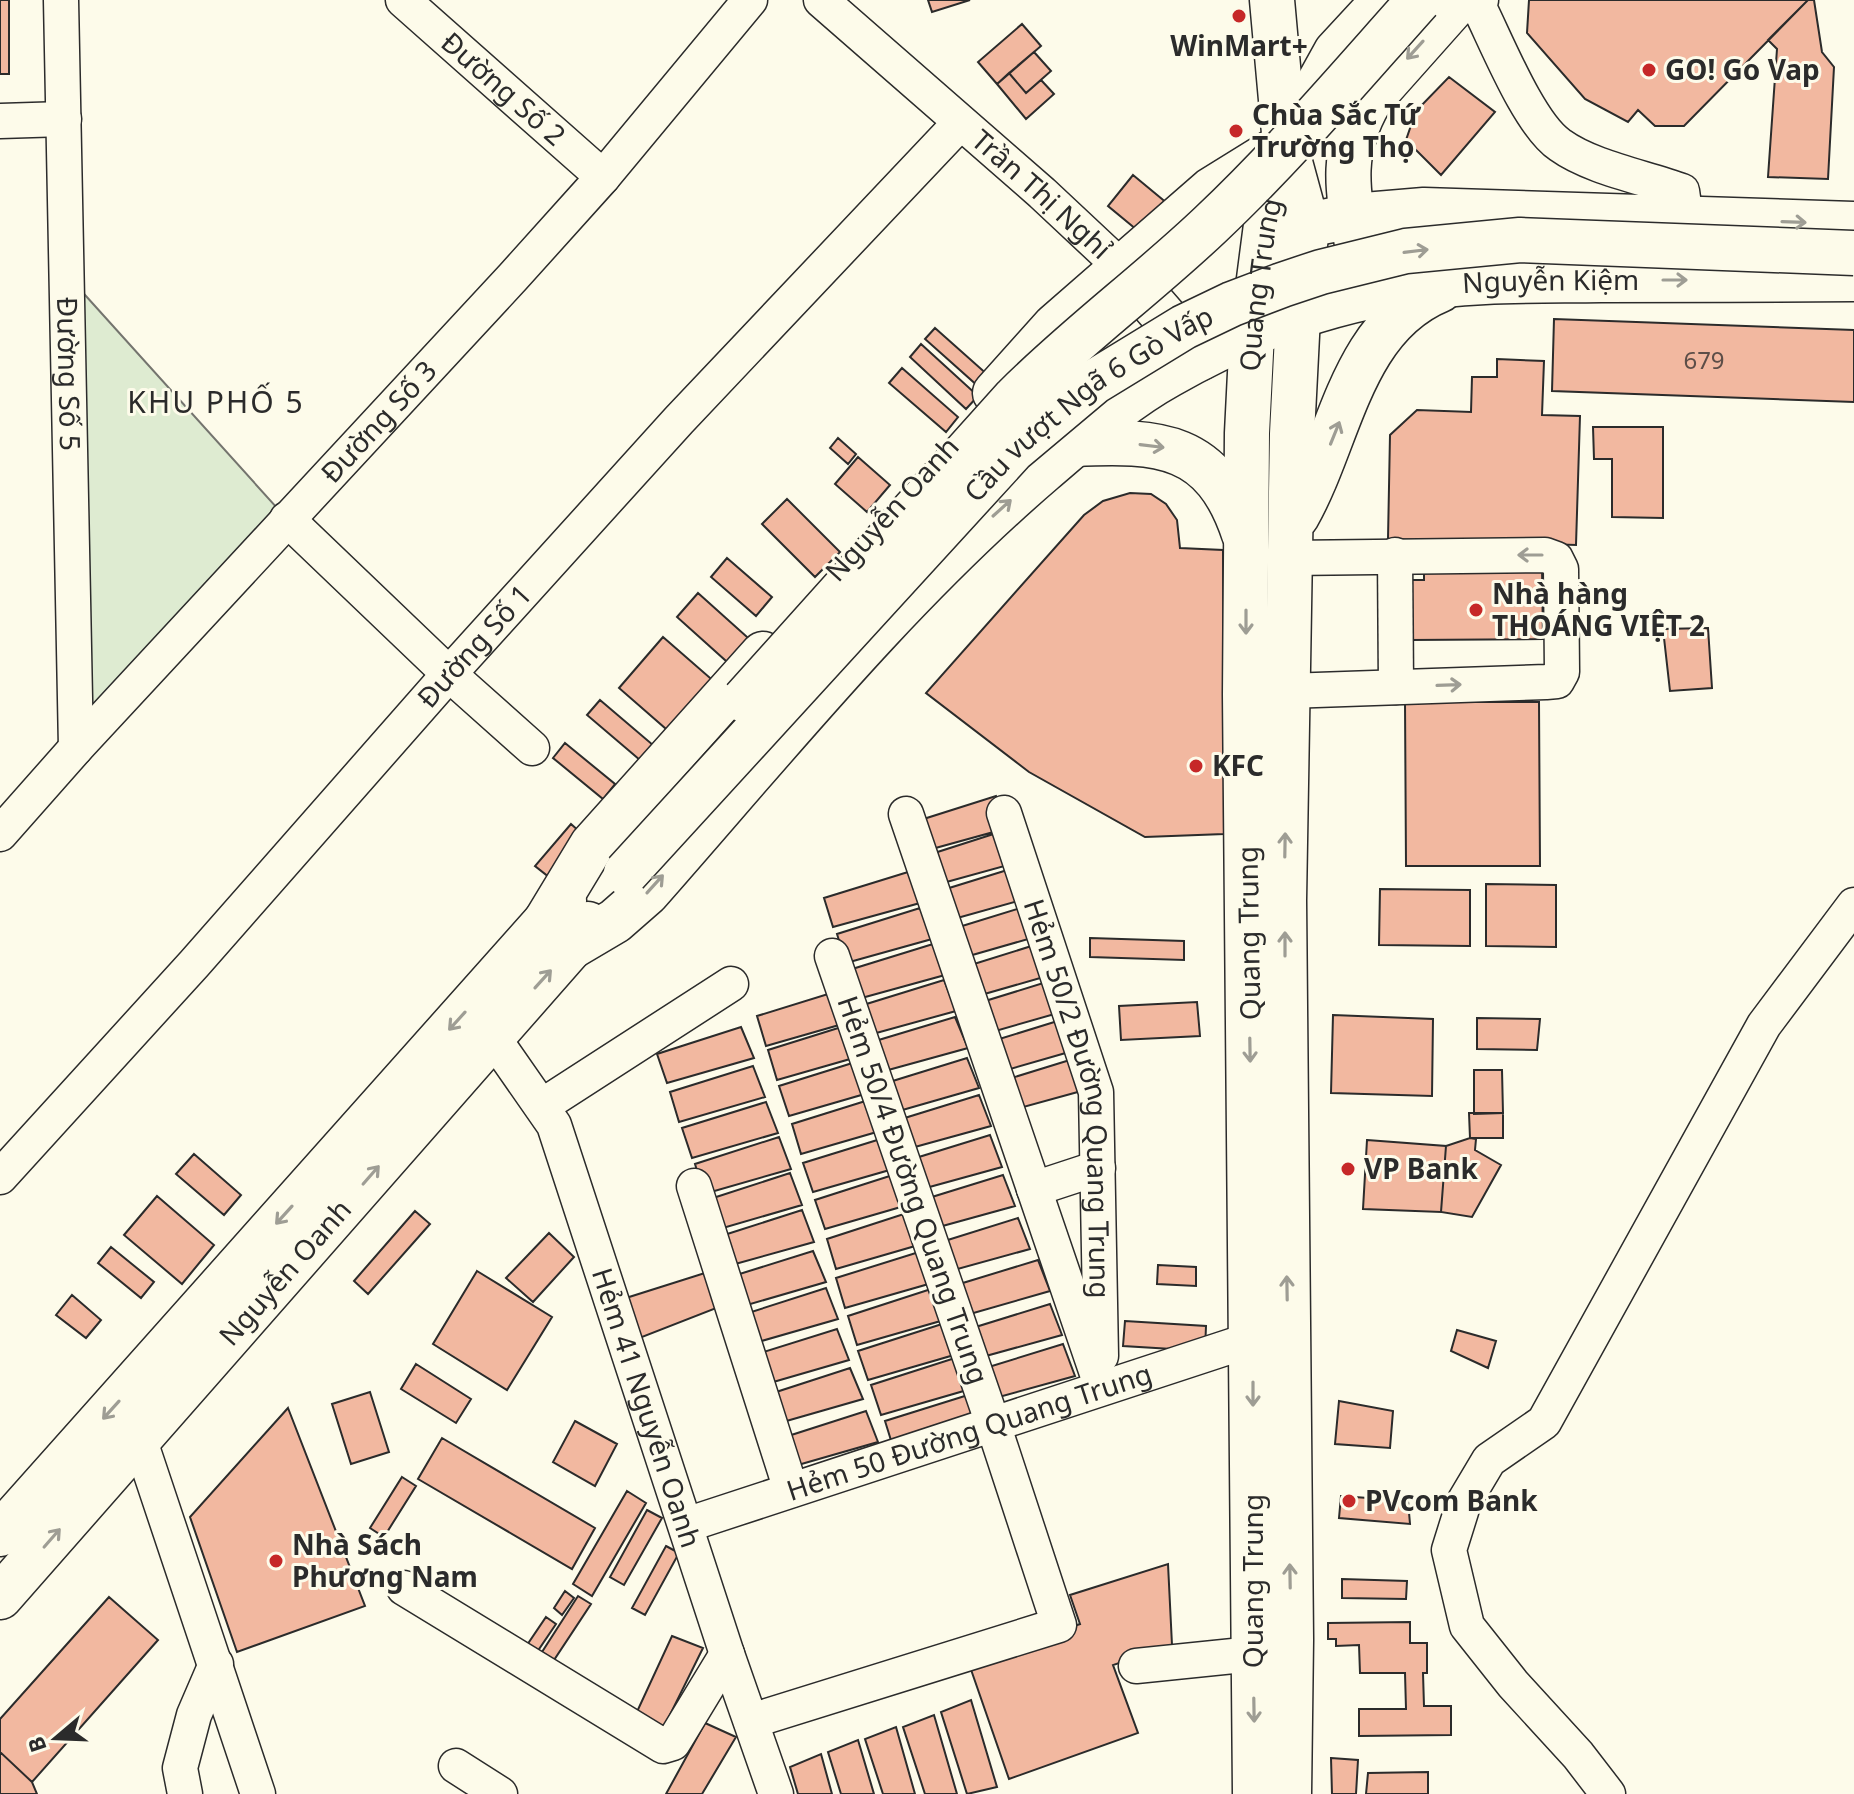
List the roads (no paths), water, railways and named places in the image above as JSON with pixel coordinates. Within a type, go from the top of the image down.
[{"type":"main road","name":"Quang Trung","points":[[1272,0],[1285,144],[1286,225],[1298,316],[1289,543],[1266,692],[1253,1339],[1266,1645],[1289,1794]]},
{"type":"main road","points":[[1285,144],[1336,52],[1384,0]]},
{"type":"main road","name":"Cầu vượt Ngã 6 Gò Vấp","points":[[616,864],[1015,398],[1051,362],[1209,226],[1247,189],[1419,0]]},
{"type":"main road","points":[[1407,289],[1383,282],[1366,265],[1356,243],[1348,163],[1351,141],[1370,100],[1459,0]]},
{"type":"main road","name":"Nguyễn Oanh","points":[[0,1597],[492,1036],[558,934],[592,845],[1055,326],[1234,173],[1370,100]]},
{"type":"main road","points":[[1286,225],[1424,210],[1854,224]]},
{"type":"main road","name":"Quang Trung","points":[[1255,1794],[1266,1645],[1284,916],[1266,692],[1247,544],[1247,433],[1252,333],[1286,225]]},
{"type":"main road","name":"Cầu vượt Ngã 6 Gò Vấp","points":[[616,864],[1013,450],[1094,382],[1184,327],[1282,285],[1406,251],[1520,240],[1854,253]]},
{"type":"main road","points":[[1121,267],[1200,358]]},
{"type":"main road","name":"Nguyễn Kiệm","points":[[1252,333],[1357,299],[1457,283],[1854,279]]},
{"type":"main road","points":[[1289,543],[1359,372],[1381,334],[1415,303],[1457,283]]},
{"type":"main road","points":[[1055,326],[1123,404]]},
{"type":"main road","name":"Nguyễn Oanh","points":[[558,934],[594,935],[632,908],[926,580],[1075,444],[1123,404],[1200,358],[1252,333]]},
{"type":"main road","points":[[1075,444],[1140,444],[1165,447],[1185,454],[1221,485],[1236,512],[1247,544]]},
{"type":"main road","name":"Nguyễn Oanh","points":[[0,1534],[558,934],[616,864]]},
{"type":"street","name":"Đường Số 5","points":[[61,0],[76,748]]},
{"type":"street","name":"Đường Số 2","points":[[403,0],[603,177]]},
{"type":"street","name":"Đường Số 3","points":[[0,834],[603,177],[750,0]]},
{"type":"street","name":"Trần Thị Nghỉ","points":[[821,0],[1042,193],[1121,267]]},
{"type":"street","points":[[1481,0],[1479,7],[1530,110],[1559,144],[1595,162],[1682,191],[1686,219]]},
{"type":"street","points":[[0,121],[64,119]]},
{"type":"street","name":"Đường Số 1","points":[[0,1177],[679,420],[960,123]]},
{"type":"street","points":[[287,519],[449,674],[532,748]]},
{"type":"street","points":[[1266,692],[1557,681],[1562,672],[1561,569],[1556,559],[1545,555],[1395,555],[1289,543]]},
{"type":"street","points":[[1395,555],[1396,687]]},
{"type":"street","name":"Hẻm 50/2 Đường Quang Trung","points":[[1004,813],[1096,1092],[1102,1388]]},
{"type":"street","points":[[906,814],[1102,1388]]},
{"type":"street","points":[[1608,1794],[1467,1626],[1449,1550],[1464,1502],[1489,1460],[1544,1422],[1764,1025],[1854,905]]},
{"type":"street","name":"Hẻm 50/4 Đường Quang Trung","points":[[751,1721],[1059,1625],[832,956]]},
{"type":"street","points":[[542,1106],[731,984]]},
{"type":"street","name":"Hẻm 41 Nguyễn Oanh","points":[[492,1036],[554,1125],[727,1654],[776,1794]]},
{"type":"street","points":[[1034,1189],[1098,1168]]},
{"type":"street","points":[[694,1186],[791,1490]]},
{"type":"street","name":"Hẻm 50 Đường Quang Trung","points":[[686,1525],[1253,1339]]},
{"type":"street","points":[[139,1438],[258,1794]]},
{"type":"street","points":[[404,1588],[663,1746],[673,1743],[727,1654]]},
{"type":"street","points":[[1136,1666],[1266,1645]]},
{"type":"street","points":[[185,1794],[180,1768],[194,1715],[216,1664]]},
{"type":"street","points":[[456,1766],[500,1794]]},
{"type":"place","name":"WinMart+","points":[[1239,16]]},
{"type":"place","name":"GO! Go Vap","points":[[1649,70]]},
{"type":"place","name":"Chùa Sắc Tứ Trường Thọ","points":[[1236,131]]},
{"type":"place","name":"Nhà hàng THOÁNG VIỆT 2","points":[[1476,610]]},
{"type":"place","name":"KFC","points":[[1196,766]]},
{"type":"place","name":"VP Bank","points":[[1348,1169]]},
{"type":"place","name":"PVcom Bank","points":[[1349,1501]]},
{"type":"place","name":"Nhà Sách Phương Nam","points":[[276,1561]]},
{"type":"district","name":"KHU PHỐ 5","points":[[216,403]]}]
